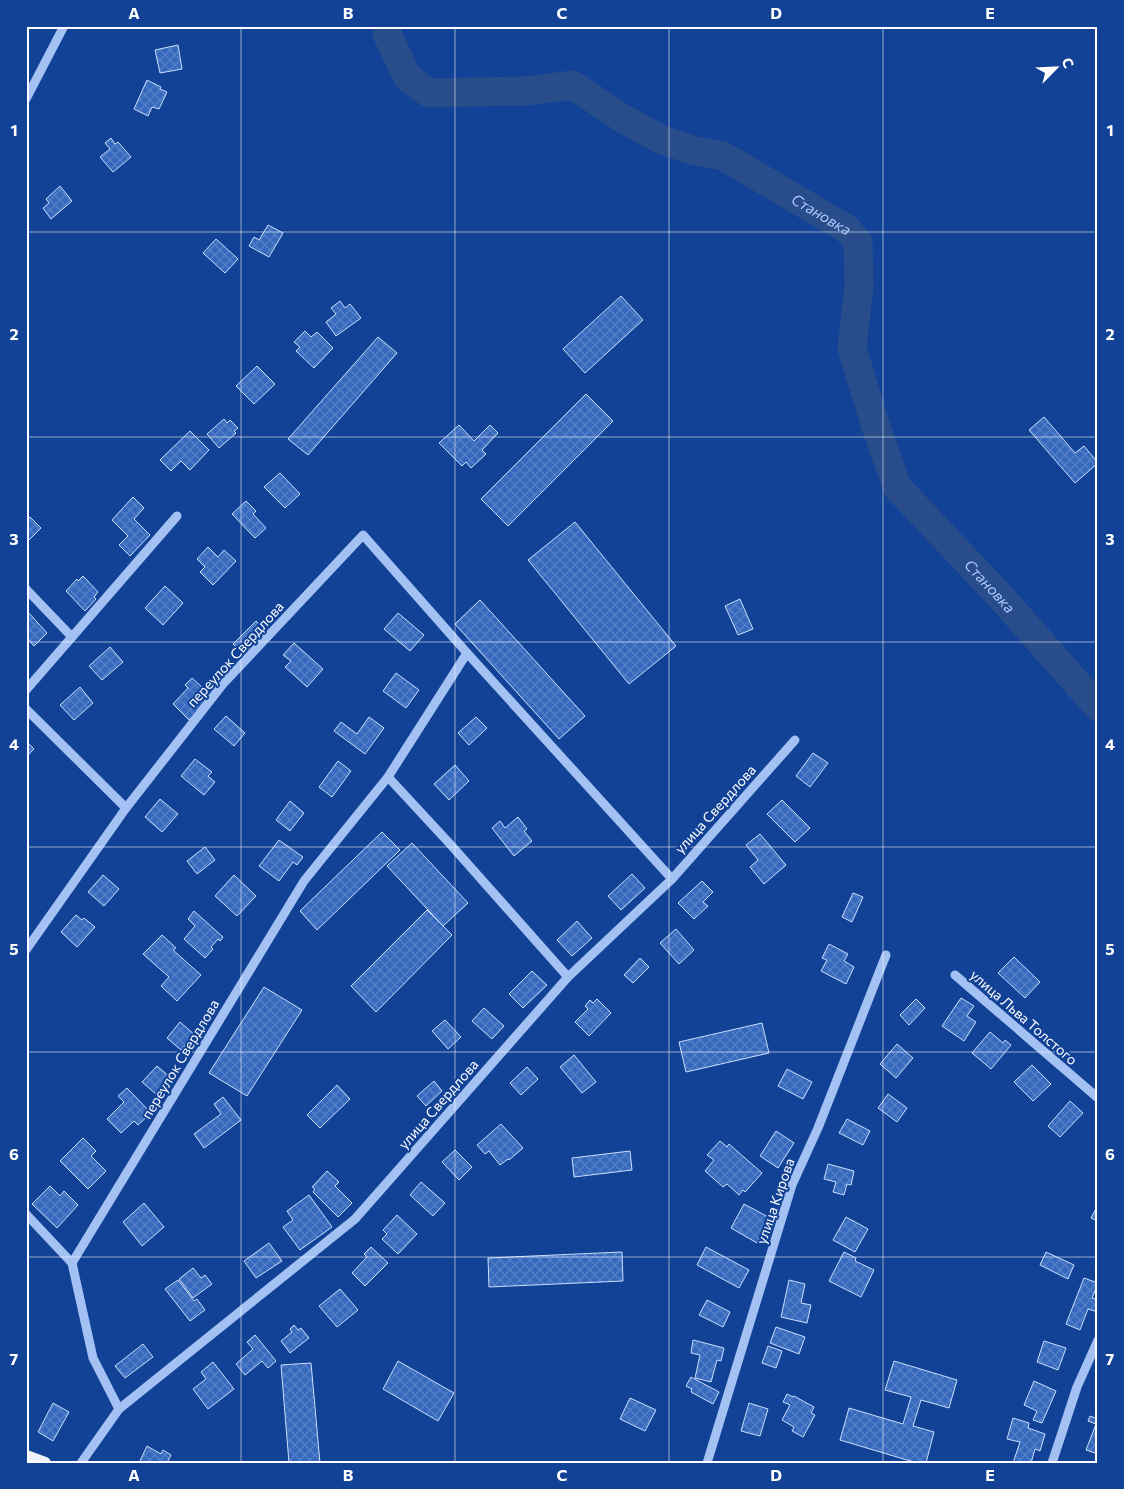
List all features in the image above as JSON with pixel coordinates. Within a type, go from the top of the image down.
[{"type":"main road","points":[[26,1456],[45,1463]]},
{"type":"street","points":[[26,99],[64,26]]},
{"type":"street","points":[[26,690],[177,516]]},
{"type":"street","name":"переулок Свердлова","points":[[26,950],[126,808],[223,684],[363,535],[467,653],[672,878]]},
{"type":"street","points":[[26,589],[72,636]]},
{"type":"street","name":"переулок Свердлова","points":[[72,1263],[304,882],[388,777],[467,653]]},
{"type":"street","points":[[26,709],[126,808]]},
{"type":"street","name":"улица Свердлова","points":[[81,1463],[119,1409],[355,1219],[568,977],[672,878],[795,740]]},
{"type":"street","points":[[388,777],[568,977]]},
{"type":"street","name":"улица Кирова","points":[[707,1463],[792,1185],[818,1128],[886,954]]},
{"type":"street","name":"улица Льва Толстого","points":[[955,975],[1098,1098]]},
{"type":"street","points":[[26,1214],[72,1263],[93,1358],[119,1409]]},
{"type":"street","points":[[1052,1463],[1077,1387],[1098,1340]]},
{"type":"building","points":[[178,45],[182,69],[160,73],[155,50]]},
{"type":"building","points":[[147,80],[167,92],[159,109],[152,107],[148,116],[134,109]]},
{"type":"building","points":[[111,138],[115,144],[118,142],[131,157],[113,172],[100,157],[110,149],[105,143]]},
{"type":"building","points":[[60,186],[72,201],[51,219],[43,208],[49,203],[46,199]]},
{"type":"building","points":[[268,225],[283,233],[269,257],[249,246],[254,237],[259,240]]},
{"type":"building","points":[[216,239],[238,259],[225,273],[203,253]]},
{"type":"building","points":[[621,296],[643,320],[585,373],[563,349]]},
{"type":"building","points":[[340,301],[345,308],[350,304],[361,318],[336,336],[326,322],[336,314],[331,308]]},
{"type":"building","points":[[305,331],[311,337],[317,332],[333,348],[314,368],[296,351],[300,347],[294,342]]},
{"type":"building","points":[[378,337],[397,353],[308,455],[288,439]]},
{"type":"building","points":[[257,366],[275,384],[254,404],[236,386]]},
{"type":"building","points":[[586,394],[613,421],[508,526],[481,499]]},
{"type":"building","points":[[1044,417],[1075,453],[1084,446],[1098,463],[1075,483],[1029,430]]},
{"type":"building","points":[[224,419],[227,423],[230,420],[238,428],[234,431],[236,433],[219,448],[207,434]]},
{"type":"building","points":[[459,425],[474,441],[490,425],[498,433],[482,450],[486,454],[471,468],[466,462],[462,466],[439,443]]},
{"type":"building","points":[[190,431],[209,450],[190,470],[181,461],[171,471],[160,460]]},
{"type":"building","points":[[280,473],[300,494],[285,508],[264,487]]},
{"type":"building","points":[[133,497],[144,508],[134,519],[150,535],[130,556],[119,545],[128,536],[112,520]]},
{"type":"building","points":[[246,501],[256,511],[253,514],[266,528],[255,538],[232,514]]},
{"type":"building","points":[[30,517],[41,528],[26,543],[26,520]]},
{"type":"building","points":[[575,522],[676,646],[629,684],[528,560]]},
{"type":"building","points":[[208,547],[218,557],[224,550],[236,561],[213,585],[200,572],[205,567],[197,559]]},
{"type":"building","points":[[83,576],[98,592],[94,597],[96,599],[85,611],[66,591],[77,579],[78,581]]},
{"type":"building","points":[[165,586],[183,603],[163,625],[145,608]]},
{"type":"building","points":[[740,599],[753,629],[738,635],[725,606]]},
{"type":"building","points":[[480,600],[585,716],[559,739],[455,624]]},
{"type":"building","points":[[28,612],[47,633],[34,646],[26,637]]},
{"type":"building","points":[[398,613],[424,635],[410,651],[384,629]]},
{"type":"building","points":[[256,621],[266,631],[243,654],[233,644]]},
{"type":"building","points":[[294,643],[323,669],[307,687],[285,667],[291,661],[283,655]]},
{"type":"building","points":[[110,647],[123,662],[102,680],[89,666]]},
{"type":"building","points":[[396,673],[419,690],[406,708],[383,691]]},
{"type":"building","points":[[192,678],[203,688],[200,691],[209,699],[189,720],[173,704],[188,688],[185,685]]},
{"type":"building","points":[[80,687],[93,703],[74,720],[60,705]]},
{"type":"building","points":[[226,716],[245,733],[234,746],[214,729]]},
{"type":"building","points":[[369,717],[384,728],[365,754],[334,731],[341,722],[357,734]]},
{"type":"building","points":[[476,717],[487,728],[469,745],[458,733]]},
{"type":"building","points":[[26,741],[34,749],[26,757]]},
{"type":"building","points":[[813,753],[828,763],[810,787],[796,776]]},
{"type":"building","points":[[195,759],[212,772],[208,776],[215,782],[204,795],[181,776]]},
{"type":"building","points":[[338,761],[351,771],[332,797],[319,787]]},
{"type":"building","points":[[455,765],[469,781],[449,800],[434,784]]},
{"type":"building","points":[[160,799],[178,814],[162,832],[145,817]]},
{"type":"building","points":[[782,800],[810,828],[795,842],[767,814]]},
{"type":"building","points":[[290,801],[304,813],[290,831],[276,820]]},
{"type":"building","points":[[518,817],[527,829],[524,831],[532,841],[514,856],[492,828],[500,821],[505,828]]},
{"type":"building","points":[[382,832],[400,850],[317,930],[300,911]]},
{"type":"building","points":[[760,834],[786,865],[764,884],[750,867],[758,860],[746,845]]},
{"type":"building","points":[[279,840],[303,857],[297,865],[293,862],[279,881],[259,866]]},
{"type":"building","points":[[412,843],[468,903],[443,926],[387,866]]},
{"type":"building","points":[[205,847],[215,860],[197,874],[187,861]]},
{"type":"building","points":[[632,874],[645,888],[621,910],[608,896]]},
{"type":"building","points":[[103,875],[119,889],[104,906],[88,892]]},
{"type":"building","points":[[234,875],[256,896],[237,916],[215,896]]},
{"type":"building","points":[[702,881],[713,892],[703,902],[708,906],[694,919],[678,903]]},
{"type":"building","points":[[853,893],[863,897],[852,922],[842,917]]},
{"type":"building","points":[[427,910],[452,935],[376,1012],[351,986]]},
{"type":"building","points":[[194,911],[223,937],[220,941],[218,939],[211,947],[213,949],[205,958],[184,939],[195,926],[188,919]]},
{"type":"building","points":[[76,915],[82,920],[84,918],[95,927],[77,947],[61,932]]},
{"type":"building","points":[[577,921],[592,938],[572,956],[557,940]]},
{"type":"building","points":[[676,929],[694,950],[679,964],[660,943]]},
{"type":"building","points":[[162,935],[176,948],[173,950],[201,975],[177,1001],[161,986],[169,977],[143,954]]},
{"type":"building","points":[[829,944],[848,954],[844,961],[854,967],[846,984],[821,971],[827,960],[822,958]]},
{"type":"building","points":[[1014,957],[1040,982],[1025,998],[998,973]]},
{"type":"building","points":[[640,958],[649,967],[633,983],[624,975]]},
{"type":"building","points":[[532,971],[547,985],[523,1008],[509,994]]},
{"type":"building","points":[[264,987],[302,1010],[247,1096],[209,1073]]},
{"type":"building","points":[[961,998],[974,1006],[967,1016],[976,1022],[964,1041],[942,1026]]},
{"type":"building","points":[[597,999],[611,1013],[589,1036],[575,1022],[588,1009],[585,1006],[590,1000],[593,1003]]},
{"type":"building","points":[[916,999],[925,1008],[909,1025],[900,1015]]},
{"type":"building","points":[[484,1008],[504,1026],[492,1039],[472,1021]]},
{"type":"building","points":[[445,1020],[461,1037],[448,1049],[432,1031]]},
{"type":"building","points":[[180,1022],[195,1035],[181,1050],[167,1038]]},
{"type":"building","points":[[762,1023],[769,1053],[686,1072],[679,1042]]},
{"type":"building","points":[[990,1032],[1003,1043],[1005,1040],[1011,1045],[991,1069],[972,1053]]},
{"type":"building","points":[[897,1044],[913,1058],[896,1078],[880,1064]]},
{"type":"building","points":[[574,1055],[596,1082],[582,1093],[560,1067]]},
{"type":"building","points":[[1032,1065],[1051,1084],[1033,1101],[1014,1082]]},
{"type":"building","points":[[157,1066],[171,1078],[156,1094],[142,1082]]},
{"type":"building","points":[[527,1067],[538,1079],[521,1095],[510,1083]]},
{"type":"building","points":[[787,1069],[812,1082],[803,1099],[778,1086]]},
{"type":"building","points":[[434,1081],[442,1091],[426,1106],[417,1096]]},
{"type":"building","points":[[337,1085],[350,1099],[320,1128],[307,1115]]},
{"type":"building","points":[[127,1088],[151,1113],[138,1125],[134,1121],[121,1133],[107,1119],[124,1102],[118,1096]]},
{"type":"building","points":[[888,1094],[907,1108],[897,1122],[878,1108]]},
{"type":"building","points":[[223,1097],[241,1120],[204,1148],[194,1134],[221,1114],[214,1104]]},
{"type":"building","points":[[1070,1101],[1083,1113],[1060,1137],[1048,1126]]},
{"type":"building","points":[[847,1119],[870,1131],[863,1145],[839,1133]]},
{"type":"building","points":[[501,1124],[523,1148],[500,1165],[489,1151],[485,1154],[477,1145]]},
{"type":"building","points":[[776,1131],[794,1143],[778,1168],[760,1156]]},
{"type":"building","points":[[83,1138],[96,1151],[91,1156],[106,1171],[88,1189],[60,1161]]},
{"type":"building","points":[[720,1141],[727,1147],[729,1144],[762,1173],[745,1192],[743,1190],[739,1195],[727,1184],[723,1187],[705,1171],[714,1160],[707,1155]]},
{"type":"building","points":[[455,1150],[472,1167],[459,1180],[442,1162]]},
{"type":"building","points":[[630,1151],[632,1170],[574,1177],[572,1158]]},
{"type":"building","points":[[828,1164],[854,1171],[851,1185],[847,1184],[844,1195],[833,1192],[836,1182],[824,1179]]},
{"type":"building","points":[[327,1171],[339,1182],[335,1186],[352,1203],[338,1217],[313,1192],[315,1189],[312,1187]]},
{"type":"building","points":[[421,1182],[445,1203],[433,1216],[410,1195]]},
{"type":"building","points":[[50,1186],[60,1196],[64,1191],[78,1205],[57,1228],[32,1204]]},
{"type":"building","points":[[309,1195],[332,1227],[300,1250],[283,1227],[293,1220],[287,1211]]},
{"type":"building","points":[[144,1203],[164,1227],[142,1246],[123,1222]]},
{"type":"building","points":[[744,1204],[770,1218],[757,1243],[731,1228]]},
{"type":"building","points":[[1098,1205],[1098,1221],[1091,1218]]},
{"type":"building","points":[[397,1215],[417,1234],[398,1254],[382,1239],[387,1234],[383,1230]]},
{"type":"building","points":[[846,1217],[868,1229],[855,1252],[833,1240]]},
{"type":"building","points":[[269,1243],[282,1261],[256,1278],[244,1261]]},
{"type":"building","points":[[371,1247],[388,1263],[365,1286],[352,1273],[367,1257],[364,1254]]},
{"type":"building","points":[[706,1247],[749,1270],[739,1288],[697,1265]]},
{"type":"building","points":[[622,1252],[623,1281],[489,1287],[488,1258]]},
{"type":"building","points":[[844,1252],[856,1258],[855,1261],[874,1270],[861,1297],[829,1281]]},
{"type":"building","points":[[1046,1252],[1074,1265],[1068,1279],[1040,1265]]},
{"type":"building","points":[[193,1268],[201,1278],[205,1275],[212,1284],[193,1298],[179,1279]]},
{"type":"building","points":[[1084,1278],[1098,1283],[1092,1298],[1098,1300],[1098,1312],[1088,1309],[1080,1330],[1066,1324]]},
{"type":"building","points":[[178,1280],[194,1301],[197,1299],[205,1310],[190,1321],[165,1289]]},
{"type":"building","points":[[789,1280],[805,1284],[801,1303],[811,1305],[807,1323],[781,1317]]},
{"type":"building","points":[[340,1289],[358,1310],[337,1327],[319,1306]]},
{"type":"building","points":[[707,1300],[730,1312],[723,1327],[699,1315]]},
{"type":"building","points":[[294,1325],[298,1330],[301,1328],[309,1338],[290,1353],[281,1341],[292,1332],[290,1329]]},
{"type":"building","points":[[776,1327],[805,1337],[799,1354],[770,1343]]},
{"type":"building","points":[[255,1335],[276,1361],[268,1368],[262,1361],[245,1375],[236,1364],[253,1349],[247,1342]]},
{"type":"building","points":[[693,1340],[724,1348],[721,1361],[717,1360],[711,1382],[695,1378],[700,1355],[691,1353]]},
{"type":"building","points":[[1044,1341],[1066,1348],[1058,1370],[1037,1362]]},
{"type":"building","points":[[143,1344],[153,1357],[125,1378],[115,1366]]},
{"type":"building","points":[[768,1346],[782,1351],[776,1368],[762,1363]]},
{"type":"building","points":[[398,1361],[454,1393],[438,1421],[383,1389]]},
{"type":"building","points":[[894,1361],[957,1380],[949,1408],[921,1400],[913,1426],[934,1432],[926,1463],[917,1463],[840,1440],[849,1408],[903,1424],[911,1397],[885,1390]]},
{"type":"building","points":[[213,1362],[234,1389],[208,1409],[193,1389],[206,1379],[201,1372]]},
{"type":"building","points":[[311,1363],[320,1463],[289,1463],[281,1365]]},
{"type":"building","points":[[691,1377],[719,1392],[713,1404],[691,1392],[692,1389],[686,1386]]},
{"type":"building","points":[[1034,1381],[1056,1391],[1042,1423],[1033,1420],[1037,1411],[1024,1405]]},
{"type":"building","points":[[787,1394],[814,1407],[811,1413],[815,1415],[803,1437],[792,1431],[794,1427],[782,1420],[790,1405],[783,1402]]},
{"type":"building","points":[[630,1398],[656,1410],[645,1431],[620,1419]]},
{"type":"building","points":[[53,1403],[69,1412],[53,1441],[38,1432]]},
{"type":"building","points":[[749,1403],[768,1409],[760,1436],[741,1431]]},
{"type":"building","points":[[1090,1416],[1098,1419],[1098,1454],[1086,1450],[1096,1424],[1088,1421]]},
{"type":"building","points":[[1013,1418],[1029,1423],[1028,1428],[1045,1434],[1040,1451],[1035,1449],[1031,1463],[1013,1463],[1020,1442],[1007,1439]]},
{"type":"building","points":[[147,1446],[161,1454],[163,1450],[171,1455],[167,1463],[139,1463]]},
{"type":"waterway","name":"Становка","points":[[387,26],[388,36],[408,78],[429,93],[525,91],[573,85],[622,118],[660,139],[692,150],[723,156],[847,229],[858,242],[859,286],[852,348],[875,424],[897,487],[999,595],[1098,707]]}]
